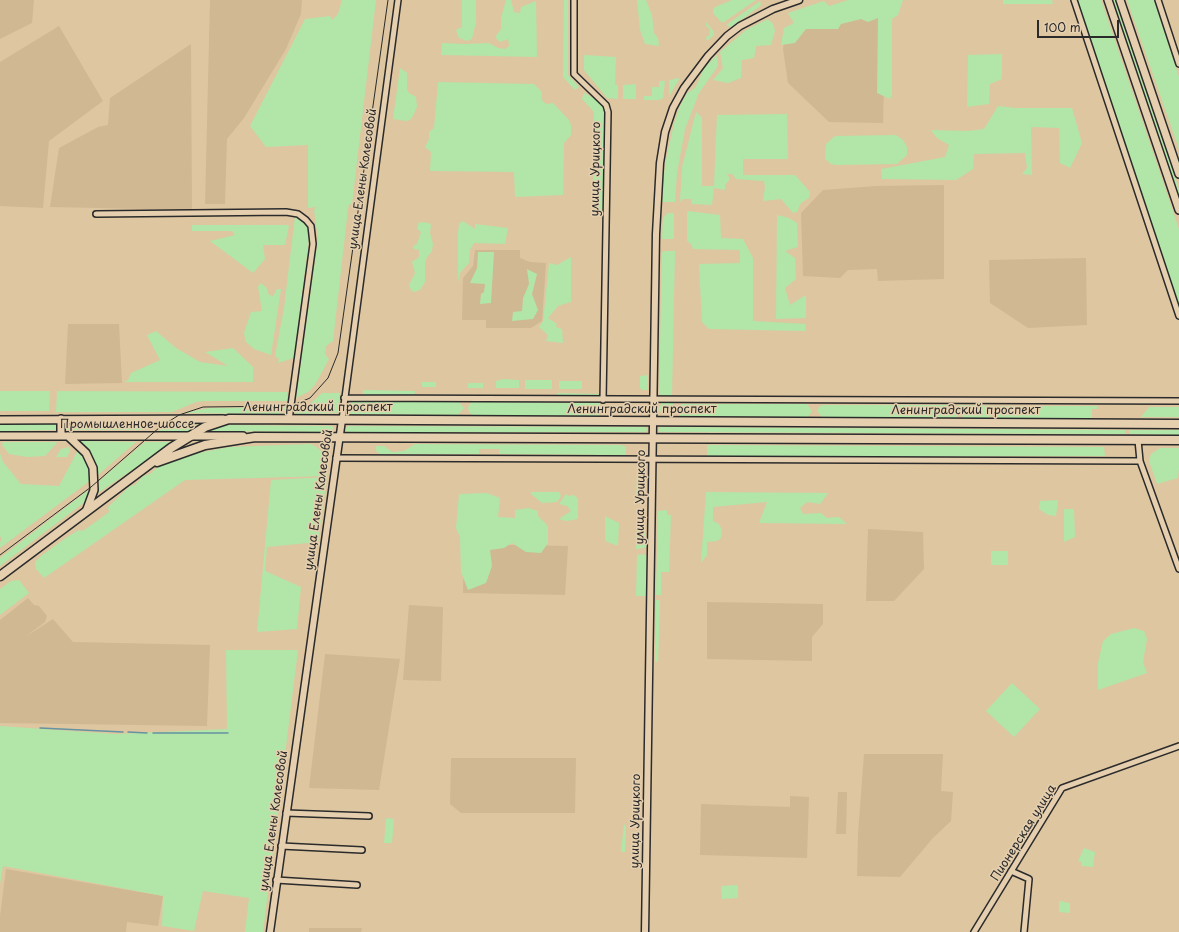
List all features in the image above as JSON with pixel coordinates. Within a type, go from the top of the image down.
[{"type":"main road","points":[[1108,0],[1179,210]]},
{"type":"main road","points":[[1120,0],[1179,174]]},
{"type":"main road","points":[[61,419],[64,436],[86,453],[93,468],[94,490],[87,510]]},
{"type":"main road","name":"Промышленное шоссе","points":[[0,420],[229,420]]},
{"type":"main road","name":"Ленинградский проспект","points":[[0,576],[124,482],[189,436],[213,423],[229,420],[1179,424]]},
{"type":"main road","name":"Промышленное шоссе","points":[[0,436],[255,437]]},
{"type":"main road","name":"Ленинградский проспект","points":[[124,482],[159,461],[189,450],[222,442],[255,437],[1179,440]]},
{"type":"street","name":"улица Елены Колесовой","points":[[270,932],[276,880],[340,438],[344,398],[398,0]]},
{"type":"street","name":"улица Урицкого","points":[[574,0],[574,74],[606,104],[608,112],[603,400]]},
{"type":"street","name":"улица Урицкого","points":[[645,932],[656,234],[660,162],[665,132],[673,108],[695,71],[714,49],[740,26],[773,9],[799,0]]},
{"type":"street","points":[[1074,0],[1179,316]]},
{"type":"street","points":[[1158,0],[1179,64]]},
{"type":"street","points":[[96,214],[286,212],[298,214],[306,220],[311,226],[313,244],[289,420]]},
{"type":"street","points":[[344,398],[1179,402]]},
{"type":"street","points":[[1138,440],[1140,461],[1179,569]]},
{"type":"street","points":[[336,458],[1140,461]]},
{"type":"street","name":"Пионерская улица","points":[[974,932],[1062,788],[1179,746]]},
{"type":"street","points":[[286,813],[369,816]]},
{"type":"street","points":[[281,846],[362,850]]},
{"type":"street","points":[[1011,871],[1029,879],[1024,932]]},
{"type":"street","points":[[276,880],[357,885]]},
{"type":"shaded area","points":[[0,0],[34,0],[32,23],[0,39]]},
{"type":"shaded area","points":[[210,0],[302,0],[301,14],[286,49],[244,118],[227,139],[225,204],[205,204]]},
{"type":"shaded area","points":[[886,0],[883,123],[829,122],[788,83],[783,49],[786,28]]},
{"type":"shaded area","points":[[59,26],[103,101],[49,141],[43,208],[0,206],[0,62]]},
{"type":"shaded area","points":[[191,44],[192,210],[50,207],[59,148],[98,127],[108,125],[110,98]]},
{"type":"shaded area","points":[[944,185],[944,279],[878,281],[877,269],[848,270],[840,278],[803,276],[801,213],[823,190],[876,186]]},
{"type":"shaded area","points":[[475,250],[520,250],[520,258],[530,262],[546,263],[542,321],[531,328],[486,328],[486,320],[462,320],[463,278],[473,266]]},
{"type":"shaded area","points":[[1086,258],[1087,325],[1028,328],[990,303],[989,260]]},
{"type":"shaded area","points":[[68,324],[119,324],[122,383],[65,384]]},
{"type":"shaded area","points":[[868,529],[923,532],[924,569],[894,601],[866,601]]},
{"type":"shaded area","points":[[464,544],[568,546],[565,595],[463,593]]},
{"type":"shaded area","points":[[28,598],[34,605],[39,606],[47,616],[45,622],[25,637],[53,619],[73,642],[210,645],[207,726],[0,723],[0,620]]},
{"type":"shaded area","points":[[707,602],[823,604],[823,624],[812,637],[812,661],[707,659]]},
{"type":"shaded area","points":[[409,605],[443,607],[441,681],[403,680]]},
{"type":"shaded area","points":[[325,654],[400,659],[379,790],[309,788]]},
{"type":"shaded area","points":[[864,754],[943,754],[941,791],[953,792],[951,821],[933,838],[900,877],[857,876],[858,834]]},
{"type":"shaded area","points":[[451,758],[576,758],[575,813],[461,813],[450,804]]},
{"type":"shaded area","points":[[838,792],[847,792],[846,834],[836,834]]},
{"type":"shaded area","points":[[790,796],[809,797],[807,858],[700,855],[701,804],[790,807]]},
{"type":"shaded area","points":[[6,869],[163,896],[158,926],[127,922],[126,932],[0,932],[0,916]]},
{"type":"shaded area","points":[[309,928],[362,928],[361,932],[309,932]]},
{"type":"green space","points":[[342,0],[376,0],[352,204],[349,204],[348,209],[333,341],[326,346],[325,354],[329,359],[315,385],[308,392],[296,398],[318,239],[314,210],[317,207],[308,208],[308,145],[266,147],[250,126],[305,19],[330,16],[332,20],[338,14]]},
{"type":"green space","points":[[462,0],[476,0],[476,22],[472,39],[467,41],[459,38],[456,30],[462,27]]},
{"type":"green space","points":[[506,0],[511,0],[514,12],[520,13],[521,7],[536,1],[537,57],[441,55],[442,43],[489,43],[498,48],[505,49],[509,46],[508,39],[500,42],[496,38],[501,29],[501,18]]},
{"type":"green space","points":[[564,0],[568,0],[568,75],[579,87],[575,90],[563,77]]},
{"type":"green space","points":[[637,0],[646,0],[652,15],[654,33],[658,38],[659,46],[645,44],[640,30]]},
{"type":"green space","points":[[732,0],[756,0],[724,22],[721,22],[713,13],[713,10],[715,7]]},
{"type":"green space","points":[[848,0],[903,0],[898,15],[892,19],[892,95],[890,99],[877,93],[878,18],[868,22],[861,19],[841,24],[838,29],[806,29],[795,43],[781,45],[784,28],[794,23],[788,13],[824,1],[829,6]]},
{"type":"green space","points":[[1003,0],[1052,0],[1053,4],[1003,4]]},
{"type":"green space","points":[[1077,0],[1101,0],[1179,229],[1179,306]]},
{"type":"green space","points":[[1113,0],[1115,0],[1179,189],[1179,196]]},
{"type":"green space","points":[[1127,0],[1154,0],[1179,77],[1179,149]]},
{"type":"green space","points":[[760,1],[761,5],[759,7],[731,27],[726,25]]},
{"type":"green space","points":[[768,19],[773,24],[775,31],[771,45],[756,46],[754,58],[742,60],[741,78],[728,83],[713,80],[723,68],[720,52],[746,30]]},
{"type":"green space","points":[[706,22],[714,32],[713,36],[707,41],[706,37],[709,36],[710,29],[706,26]]},
{"type":"green space","points":[[1002,54],[1002,79],[990,84],[989,104],[967,107],[968,55]]},
{"type":"green space","points":[[584,55],[616,57],[615,85],[618,85],[618,99],[607,98],[584,70]]},
{"type":"green space","points":[[717,55],[718,66],[699,93],[685,129],[677,173],[675,202],[662,202],[665,164],[674,124],[680,106],[687,93],[695,88],[704,68]]},
{"type":"green space","points":[[400,68],[407,73],[407,89],[409,93],[416,97],[417,107],[410,120],[406,121],[393,119]]},
{"type":"green space","points":[[680,78],[675,86],[669,97],[669,80]]},
{"type":"green space","points":[[659,81],[665,81],[663,98],[659,100],[644,100],[644,96],[652,96],[652,87],[659,87]]},
{"type":"green space","points":[[438,82],[534,84],[542,92],[541,99],[546,104],[553,103],[569,120],[571,125],[571,135],[564,143],[563,195],[515,197],[514,172],[430,171],[431,152],[425,147],[429,139],[429,132],[434,128]]},
{"type":"green space","points":[[636,84],[636,99],[623,99],[623,85]]},
{"type":"green space","points":[[584,93],[594,98],[603,107],[605,113],[603,216],[598,216],[598,208],[593,203],[594,112],[582,99]]},
{"type":"green space","points":[[998,106],[1015,108],[1072,108],[1082,143],[1070,168],[1060,163],[1059,128],[1031,127],[1032,175],[1022,174],[1027,168],[1025,153],[974,154],[973,169],[956,180],[882,179],[881,169],[945,157],[949,145],[937,138],[931,130],[968,131],[984,129]]},
{"type":"green space","points":[[696,112],[702,118],[702,186],[714,186],[717,115],[787,114],[788,159],[743,159],[743,175],[795,175],[810,192],[809,198],[801,203],[797,212],[793,213],[781,199],[763,201],[765,187],[764,181],[736,179],[732,174],[727,174],[730,179],[725,185],[725,190],[714,188],[712,205],[692,204],[691,199],[683,199],[680,202],[682,167]]},
{"type":"green space","points":[[896,135],[903,140],[907,147],[907,155],[897,164],[836,165],[831,164],[825,159],[826,144],[835,136]]},
{"type":"green space","points":[[687,211],[720,215],[721,238],[743,239],[753,258],[753,321],[806,324],[805,331],[709,329],[702,322],[699,264],[740,263],[740,250],[693,249],[691,244],[687,241]]},
{"type":"green space","points":[[668,213],[674,213],[674,239],[662,239],[663,218]]},
{"type":"green space","points":[[777,215],[789,218],[797,223],[798,247],[785,251],[795,258],[796,279],[785,288],[790,305],[806,295],[806,318],[776,319]]},
{"type":"green space","points":[[295,216],[305,222],[309,228],[309,238],[294,358],[278,363],[279,359],[275,356],[284,308]]},
{"type":"green space","points":[[463,221],[475,229],[475,224],[508,228],[505,244],[474,243],[470,250],[469,263],[460,273],[458,282],[458,233],[459,224]]},
{"type":"green space","points":[[419,222],[429,223],[431,225],[430,233],[433,244],[432,251],[427,257],[425,263],[425,282],[420,290],[414,292],[411,290],[409,285],[415,273],[412,262],[419,257],[419,250],[414,249],[413,246],[417,244],[421,232],[417,229]]},
{"type":"green space","points":[[192,225],[289,226],[285,245],[263,245],[265,259],[253,273],[210,241],[235,235],[232,231],[192,231]]},
{"type":"green space","points":[[664,251],[675,251],[672,396],[662,396],[659,393],[662,253]]},
{"type":"green space","points":[[478,252],[494,252],[491,303],[480,304],[481,294],[484,292],[485,284],[470,283],[477,268]]},
{"type":"green space","points":[[571,257],[571,302],[558,306],[548,318],[557,324],[556,327],[562,329],[563,343],[546,341],[548,335],[539,327],[543,321],[549,263],[557,265]]},
{"type":"green space","points":[[527,269],[537,274],[532,294],[538,310],[533,319],[512,321],[513,312],[522,311],[523,298],[529,284]]},
{"type":"green space","points":[[260,283],[266,287],[269,295],[273,296],[277,289],[281,289],[271,355],[254,349],[246,342],[244,333],[251,312],[262,311],[258,287]]},
{"type":"green space","points":[[156,331],[176,348],[200,362],[228,366],[205,352],[233,348],[253,367],[253,382],[124,382],[128,380],[131,373],[160,360],[147,335]]},
{"type":"green space","points":[[648,375],[648,390],[642,390],[640,388],[640,376]]},
{"type":"green space","points":[[504,379],[519,380],[519,388],[496,388],[496,381]]},
{"type":"green space","points":[[525,380],[552,380],[552,389],[525,389]]},
{"type":"green space","points":[[559,381],[582,381],[582,389],[559,389]]},
{"type":"green space","points":[[422,382],[436,382],[436,387],[422,387]]},
{"type":"green space","points":[[468,383],[483,383],[483,388],[468,388]]},
{"type":"green space","points":[[363,390],[415,391],[414,397],[363,396]]},
{"type":"green space","points":[[0,391],[50,391],[49,411],[0,411]]},
{"type":"green space","points":[[57,391],[287,392],[287,401],[205,401],[196,402],[172,412],[56,412]]},
{"type":"green space","points":[[322,393],[340,393],[337,413],[295,414],[296,409],[311,403]]},
{"type":"green space","points":[[557,393],[600,394],[600,397],[557,397]]},
{"type":"green space","points":[[353,401],[459,402],[464,408],[458,415],[351,414],[347,410],[347,406]]},
{"type":"green space","points":[[472,402],[600,403],[600,416],[472,415],[468,408]]},
{"type":"green space","points":[[662,403],[673,403],[672,410],[669,413],[662,413],[658,409]]},
{"type":"green space","points":[[681,404],[807,404],[812,411],[808,417],[680,416]]},
{"type":"green space","points":[[823,405],[952,405],[958,418],[822,417],[817,411],[819,407]]},
{"type":"green space","points":[[958,405],[996,406],[989,419],[963,418]]},
{"type":"green space","points":[[1000,406],[1097,406],[1097,409],[1092,409],[1092,419],[994,419]]},
{"type":"green space","points":[[286,407],[280,414],[184,413],[209,408]]},
{"type":"green space","points":[[1149,407],[1179,407],[1179,417],[1141,417]]},
{"type":"green space","points":[[0,424],[57,424],[57,430],[0,431]]},
{"type":"green space","points":[[67,424],[149,424],[141,430],[66,430]]},
{"type":"green space","points":[[165,425],[198,425],[188,432],[157,432]]},
{"type":"green space","points":[[221,426],[332,426],[334,429],[331,432],[210,431]]},
{"type":"green space","points":[[348,426],[645,427],[648,429],[645,432],[347,432],[345,429]]},
{"type":"green space","points":[[660,427],[1125,430],[1125,434],[660,432],[658,430]]},
{"type":"green space","points":[[1129,430],[1179,430],[1179,435],[1130,434]]},
{"type":"green space","points":[[80,441],[136,442],[98,475],[92,457]]},
{"type":"green space","points":[[3,442],[57,443],[45,456],[27,457],[9,454],[2,445]]},
{"type":"green space","points":[[145,442],[174,442],[98,493],[99,481]]},
{"type":"green space","points":[[311,444],[325,455],[327,476],[185,480],[44,578],[36,569],[35,562],[41,556],[67,537],[79,530],[83,531],[109,512],[108,507],[130,486],[135,485],[143,476],[150,474],[159,466],[188,455],[229,447]]},
{"type":"green space","points":[[415,444],[621,445],[626,447],[626,455],[499,454],[499,449],[479,449],[479,454],[380,454],[376,451],[376,446],[384,446],[392,452],[404,451]]},
{"type":"green space","points":[[707,445],[1104,447],[1105,456],[707,457]]},
{"type":"green space","points":[[69,447],[70,451],[67,457],[56,457],[61,449]]},
{"type":"green space","points":[[1160,448],[1179,448],[1179,469],[1178,478],[1157,484],[1149,461],[1151,454]]},
{"type":"green space","points":[[80,451],[89,466],[91,480],[0,548],[0,542],[2,540],[0,536],[0,453],[3,462],[21,484],[59,486],[77,452]]},
{"type":"green space","points":[[637,475],[644,476],[642,503],[636,503]]},
{"type":"green space","points":[[327,477],[318,542],[267,547],[265,571],[301,587],[297,629],[257,632],[271,480]]},
{"type":"green space","points":[[91,488],[90,498],[0,566],[0,558]]},
{"type":"green space","points":[[531,492],[559,492],[561,496],[557,502],[542,503],[531,494]]},
{"type":"green space","points":[[706,492],[828,493],[820,504],[807,502],[800,508],[803,514],[821,513],[827,518],[839,517],[847,524],[759,523],[767,502],[713,507],[713,521],[719,524],[722,530],[721,538],[717,541],[707,542],[707,555],[701,563]]},
{"type":"green space","points":[[487,493],[500,498],[498,517],[515,518],[515,510],[528,508],[538,511],[538,516],[548,526],[548,543],[541,553],[526,552],[512,543],[504,548],[490,550],[492,566],[486,583],[468,590],[461,572],[460,537],[456,528],[459,494]]},
{"type":"green space","points":[[566,494],[568,496],[574,495],[578,499],[578,519],[566,521],[559,519],[571,511],[567,506],[559,504]]},
{"type":"green space","points":[[1058,500],[1056,516],[1048,515],[1039,509],[1040,501]]},
{"type":"green space","points":[[1064,509],[1074,509],[1075,537],[1064,542]]},
{"type":"green space","points":[[667,510],[667,515],[671,515],[669,572],[661,572],[661,595],[656,595],[658,511]]},
{"type":"green space","points":[[605,516],[619,523],[618,546],[605,541]]},
{"type":"green space","points":[[637,526],[645,526],[647,546],[644,548],[636,549]]},
{"type":"green space","points":[[991,551],[1008,551],[1008,565],[991,565]]},
{"type":"green space","points":[[644,554],[647,557],[646,596],[636,596],[637,555]]},
{"type":"green space","points":[[19,580],[29,593],[0,615],[0,589],[11,581]]},
{"type":"green space","points":[[656,600],[660,600],[658,662],[655,662]]},
{"type":"green space","points":[[1134,628],[1144,631],[1147,639],[1143,662],[1147,673],[1098,690],[1098,663],[1103,641],[1111,634]]},
{"type":"green space","points":[[226,650],[298,650],[263,932],[245,932],[249,898],[203,891],[194,931],[162,926],[163,896],[3,866],[0,884],[0,726],[115,734],[227,729]]},
{"type":"green space","points":[[1012,683],[1040,709],[1014,737],[986,711]]},
{"type":"green space","points":[[386,818],[394,819],[392,843],[384,843]]},
{"type":"green space","points":[[624,824],[626,827],[625,852],[621,852]]},
{"type":"green space","points":[[1084,848],[1095,852],[1093,867],[1081,866],[1082,862],[1078,861]]},
{"type":"green space","points":[[738,885],[738,898],[722,899],[721,886]]},
{"type":"green space","points":[[1059,901],[1070,903],[1070,913],[1059,912]]},
{"type":"waterway","points":[[40,728],[123,732]]},
{"type":"waterway","points":[[128,732],[147,733]]},
{"type":"waterway","points":[[153,733],[228,733]]},
{"type":"tram line","points":[[0,555],[91,487],[160,427],[179,415],[203,407],[291,406],[310,398],[328,378],[338,353],[388,0]]}]
